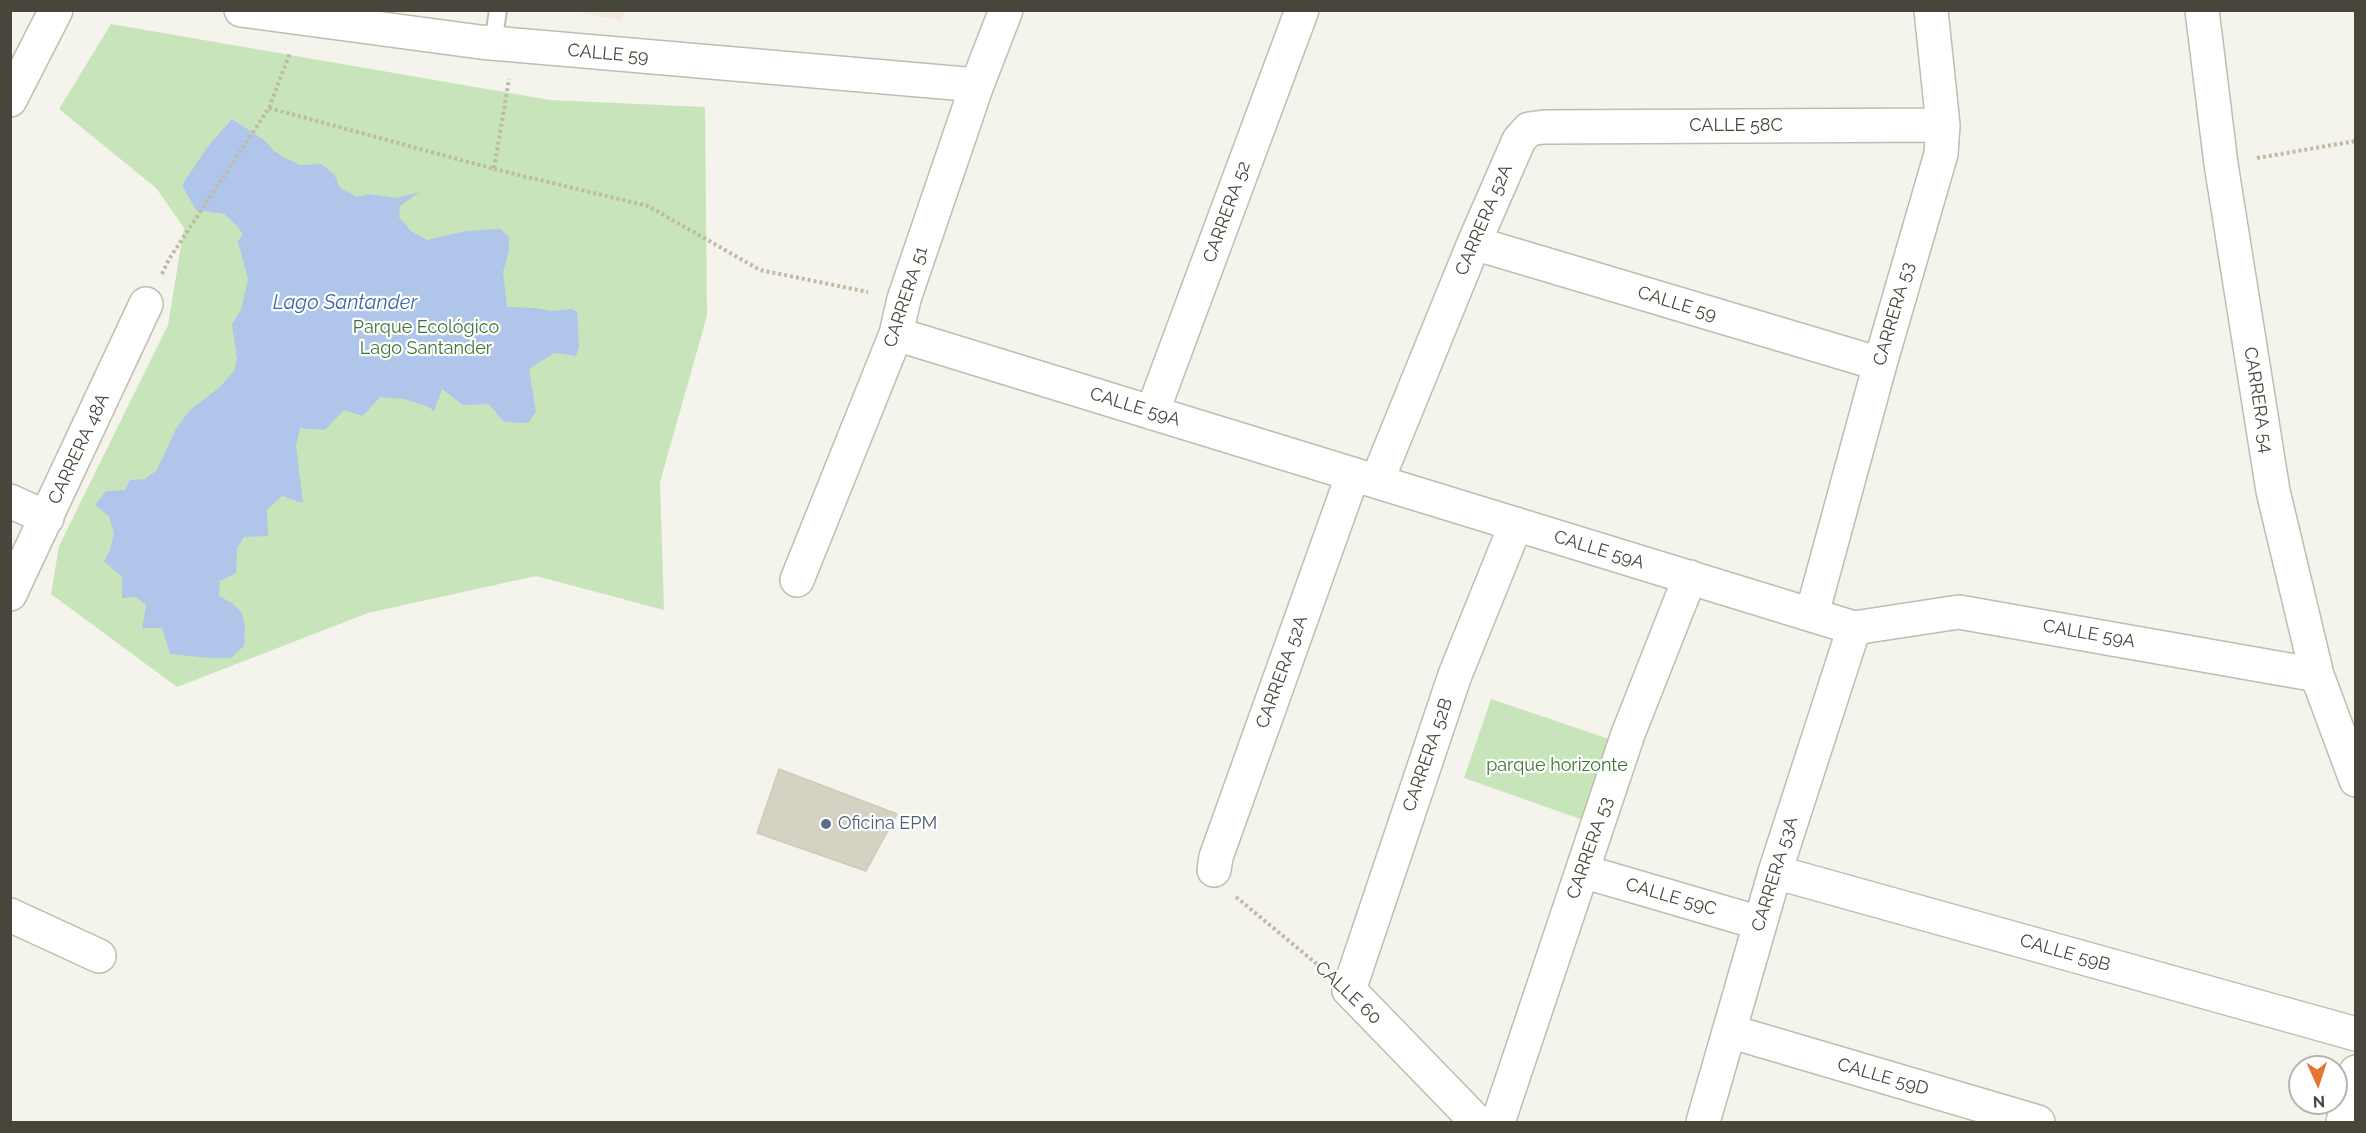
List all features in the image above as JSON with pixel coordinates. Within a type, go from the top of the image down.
[{"type":"street","points":[[10,100],[56,10]]},
{"type":"street","name":"CALLE 59","points":[[241,10],[504,45],[977,85]]},
{"type":"street","name":"CARRERA 51","points":[[797,580],[896,334],[904,299],[977,85],[1006,10]]},
{"type":"street","name":"CARRERA 52","points":[[1152,413],[1302,10]]},
{"type":"street","name":"CARRERA 53","points":[[1812,614],[1880,364],[1941,154],[1943,125],[1931,10]]},
{"type":"street","name":"CARRERA 54","points":[[2202,10],[2221,164],[2273,491],[2317,675],[2355,780]]},
{"type":"street","name":"CALLE 58C","points":[[1529,129],[1544,127],[1943,125]]},
{"type":"street","name":"CARRERA 52A","points":[[1214,870],[1216,857],[1365,478],[1519,140],[1529,129]]},
{"type":"street","name":"CALLE 59","points":[[1474,243],[1880,364]]},
{"type":"street","name":"CARRERA 48A","points":[[10,594],[146,304]]},
{"type":"street","name":"CALLE 59A","points":[[896,334],[1854,628],[1959,612],[2317,675]]},
{"type":"street","points":[[10,501],[47,518]]},
{"type":"street","name":"CARRERA 52B","points":[[1349,990],[1455,675],[1516,524]]},
{"type":"street","name":"CARRERA 53","points":[[1499,1120],[1628,734],[1690,577]]},
{"type":"street","name":"CARRERA 53A","points":[[1703,1122],[1775,872],[1854,628]]},
{"type":"street","name":"CALLE 59C","points":[[1582,871],[1760,922]]},
{"type":"street","name":"CALLE 59B","points":[[1775,872],[2355,1034]]},
{"type":"street","points":[[10,915],[99,956]]},
{"type":"street","name":"CALLE 60","points":[[1349,990],[1499,1120]]},
{"type":"street","name":"CALLE 59D","points":[[1729,1031],[2038,1122]]},
{"type":"street","points":[[2343,1122],[2355,1072]]},
{"type":"lane","points":[[498,10],[504,45]]},
{"type":"path","points":[[146,304],[169,259],[269,108],[303,19]]},
{"type":"path","points":[[494,169],[504,45]]},
{"type":"path","points":[[269,108],[494,169],[648,206],[760,270],[904,299]]},
{"type":"path","points":[[2221,164],[2355,141]]},
{"type":"path","name":"CALLE 60","points":[[1214,870],[1219,884],[1349,990]]},
{"type":"shaded area","points":[[624,10],[621,21],[575,11]]},
{"type":"green space","name":"Parque Ecológico Lago Santander","points":[[111,24],[550,100],[705,107],[707,316],[660,482],[664,610],[536,576],[368,613],[177,687],[51,594],[59,546],[168,325],[184,228],[156,188],[59,109]]},
{"type":"green space","name":"parque horizonte","points":[[1491,699],[1615,741],[1586,821],[1464,778]]},
{"type":"water","name":"Lago Santander","points":[[232,119],[264,140],[274,151],[285,158],[300,165],[321,164],[334,174],[340,188],[357,197],[368,194],[397,198],[420,192],[400,206],[399,217],[411,231],[427,240],[465,231],[500,229],[509,237],[509,251],[503,272],[507,307],[552,311],[571,309],[577,312],[579,347],[576,356],[554,353],[529,369],[536,412],[528,423],[504,422],[489,404],[463,405],[442,389],[434,411],[427,406],[404,399],[380,397],[363,416],[344,410],[325,430],[300,428],[296,446],[303,503],[282,496],[267,510],[268,536],[244,537],[237,549],[236,573],[220,581],[219,596],[232,603],[242,613],[245,627],[244,646],[231,658],[210,658],[170,654],[162,628],[142,628],[146,605],[136,597],[122,598],[122,577],[104,561],[110,550],[114,533],[109,516],[95,505],[106,491],[125,490],[130,480],[145,479],[157,470],[176,429],[189,411],[220,387],[234,371],[237,359],[232,324],[241,310],[248,279],[238,242],[243,234],[224,214],[196,210],[182,185],[209,145]]},
{"type":"building","name":"Oficina EPM","points":[[779,769],[897,814],[866,871],[757,833]]},
{"type":"place","name":"Oficina EPM","points":[[826,824]]}]
